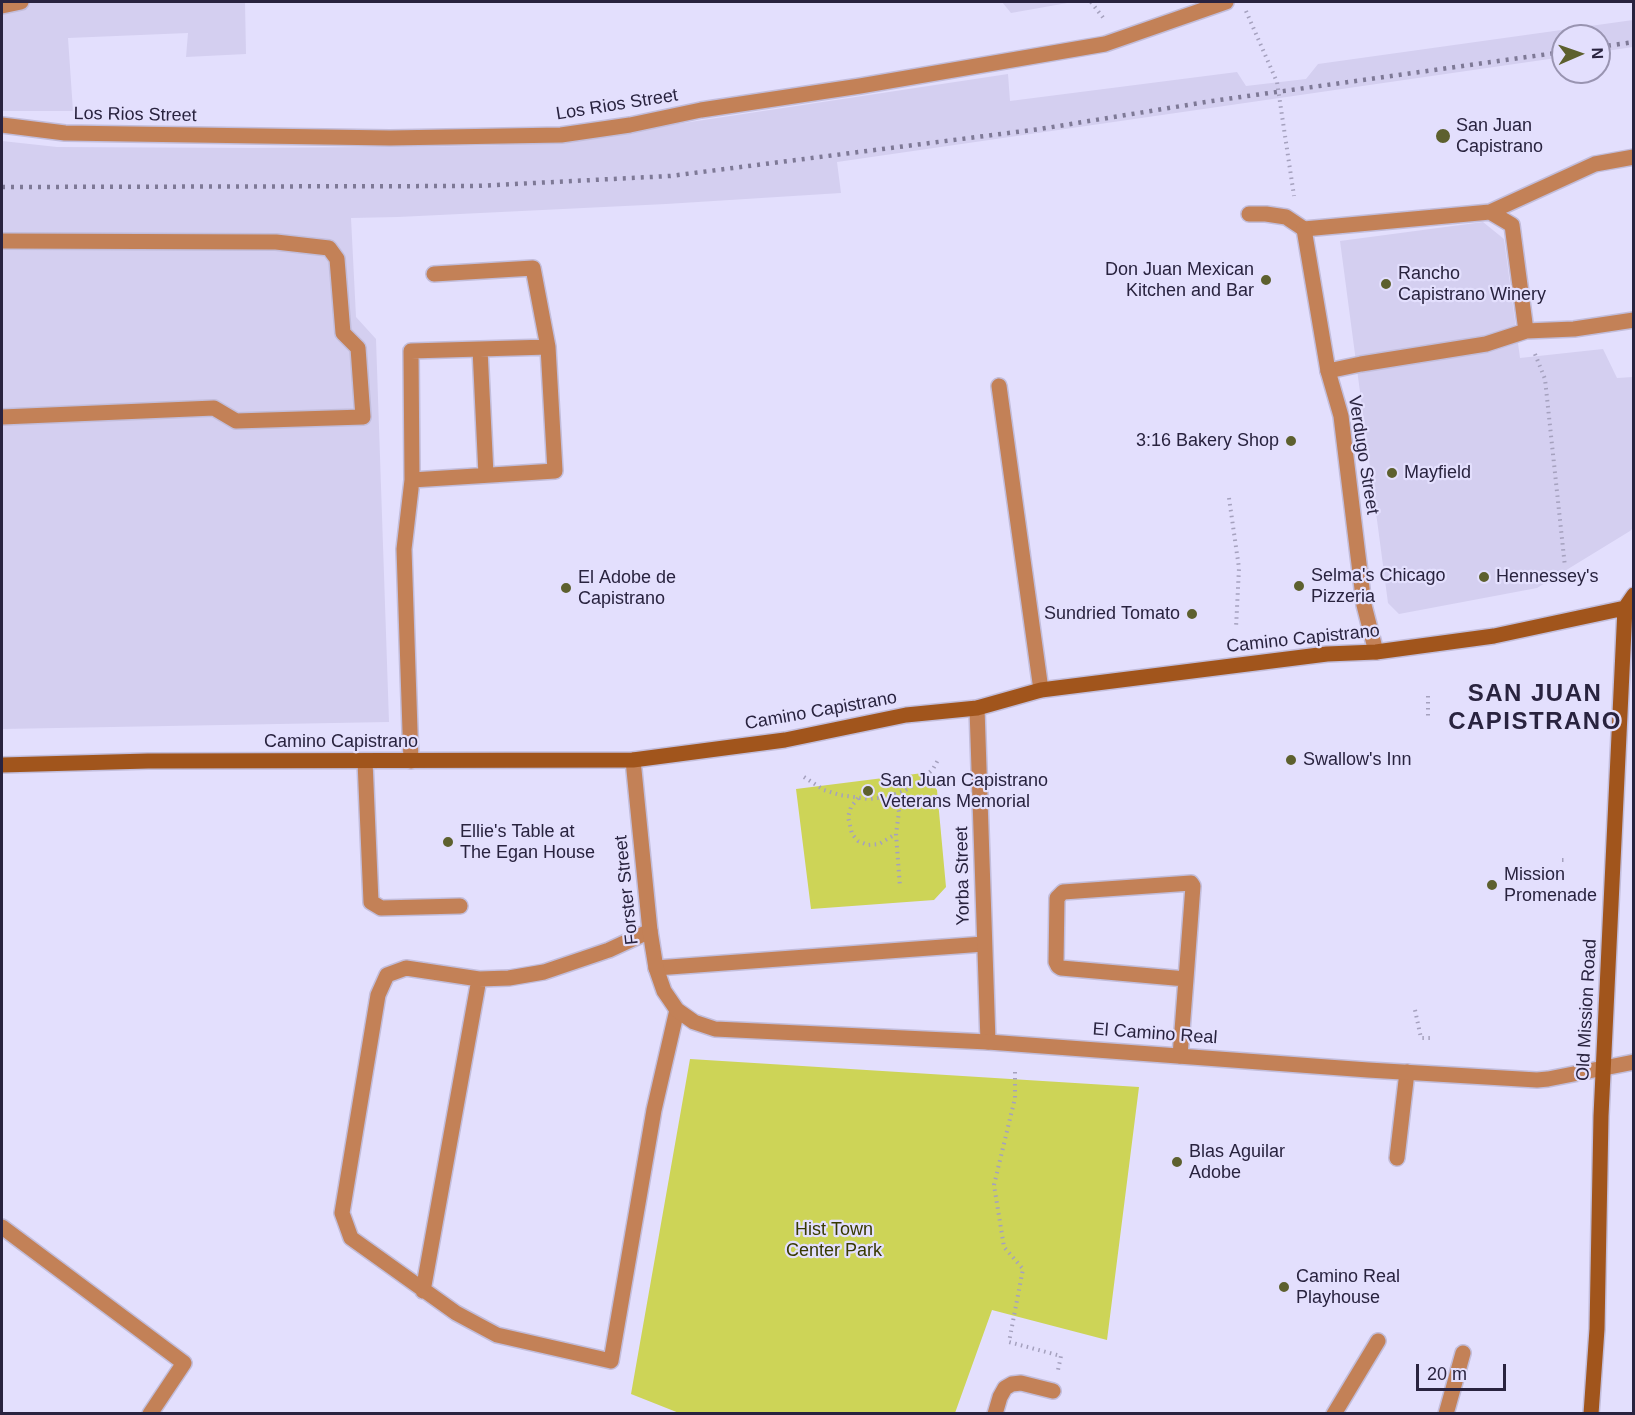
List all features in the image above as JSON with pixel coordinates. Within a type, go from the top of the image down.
[{"type":"main road","name":"Camino Capistrano","points":[[2,765],[148,761],[633,760],[784,740],[906,715],[977,708],[1041,690],[1327,654],[1376,652],[1494,636],[1629,601]]},
{"type":"main road","name":"Old Mission Road","points":[[1591,1413],[1597,1329],[1603,1068],[1629,601]]},
{"type":"street","points":[[2,6],[21,2]]},
{"type":"street","name":"Los Rios Street","points":[[2,125],[65,134],[390,138],[561,135],[1105,44],[1226,2]]},
{"type":"street","points":[[1249,214],[1286,217],[1304,229],[1491,212],[1595,164],[1634,157]]},
{"type":"street","points":[[1491,212],[1512,225],[1526,331]]},
{"type":"street","name":"Verdugo Street","points":[[1304,229],[1328,371],[1341,416],[1364,605],[1376,652]]},
{"type":"street","points":[[2,242],[276,242],[329,248],[337,259],[343,333],[358,348],[363,417],[236,421],[214,408],[2,417]]},
{"type":"street","points":[[412,480],[555,471],[548,346],[533,268],[434,274]]},
{"type":"street","points":[[1328,371],[1361,363],[1486,344],[1526,331],[1574,329],[1634,320]]},
{"type":"street","points":[[411,761],[404,549],[412,480],[411,351],[548,346]]},
{"type":"street","points":[[480,349],[486,475]]},
{"type":"street","points":[[999,386],[1041,690]]},
{"type":"street","name":"Yorba Street","points":[[977,708],[988,1042]]},
{"type":"street","name":"Forster Street","points":[[633,760],[650,931],[656,968],[664,990],[677,1010]]},
{"type":"street","points":[[365,761],[371,902],[381,908],[460,906]]},
{"type":"street","points":[[1180,1056],[1186,979],[1193,886],[1191,883],[1063,892],[1057,898],[1056,962],[1061,968],[1186,979]]},
{"type":"street","points":[[650,931],[609,950],[544,972],[509,978],[479,979],[406,968],[387,975],[378,995],[342,1213],[351,1238],[456,1313],[497,1335],[611,1361],[654,1110],[677,1010]]},
{"type":"street","points":[[656,968],[984,944]]},
{"type":"street","points":[[423,1291],[479,979]]},
{"type":"street","name":"El Camino Real","points":[[677,1010],[694,1022],[715,1029],[988,1042],[1537,1080],[1634,1062]]},
{"type":"street","points":[[1397,1158],[1407,1072]]},
{"type":"street","points":[[2,1227],[184,1363],[150,1413]]},
{"type":"street","points":[[1334,1413],[1378,1341]]},
{"type":"street","points":[[1446,1413],[1463,1353]]},
{"type":"street","points":[[995,1413],[1005,1388],[1012,1384],[1021,1383],[1053,1391]]},
{"type":"path","points":[[1244,6],[1277,82],[1292,186],[1304,229]]},
{"type":"path","points":[[1526,331],[1545,379],[1565,567]]},
{"type":"path","points":[[1229,498],[1239,568],[1236,628]]},
{"type":"path","points":[[1428,696],[1428,716]]},
{"type":"path","points":[[804,777],[824,789],[858,798],[889,796],[918,783],[933,769],[938,760]]},
{"type":"path","points":[[889,796],[897,803],[899,812],[896,834],[900,887]]},
{"type":"path","points":[[858,798],[851,807],[848,817],[852,834],[858,841],[868,845],[879,844],[896,834]]},
{"type":"path","points":[[1562,860],[1568,860]]},
{"type":"path","points":[[1414,1010],[1421,1038],[1431,1038]]},
{"type":"path","points":[[1015,1072],[1015,1098],[994,1185],[1004,1247],[1023,1269],[1009,1342],[1061,1356],[1053,1391]]},
{"type":"shaded area","points":[[2,2],[245,2],[246,54],[186,57],[188,33],[68,38],[73,111],[2,111]]},
{"type":"shaded area","points":[[1002,2],[1073,2],[1011,13]]},
{"type":"shaded area","points":[[1633,20],[1633,47],[1611,50],[1611,24],[1604,24]]},
{"type":"shaded area","points":[[1551,31],[1551,59],[837,162],[841,193],[666,204],[351,218],[356,317],[376,339],[389,722],[2,729],[2,141],[57,147],[253,148],[551,143],[1008,74],[1010,101],[1237,72],[1246,86],[1306,79],[1318,64]]},
{"type":"shaded area","points":[[1483,222],[1504,239],[1520,358],[1603,349],[1617,378],[1633,377],[1634,527],[1537,588],[1399,614],[1388,603],[1340,241]]},
{"type":"green space","points":[[923,773],[937,790],[946,887],[934,900],[811,909],[796,789]]},
{"type":"green space","name":"Hist Town Center Park","points":[[690,1059],[1139,1087],[1107,1340],[992,1310],[955,1413],[679,1413],[631,1394]]},
{"type":"railway","points":[[1611,45],[1634,42]]},
{"type":"railway","points":[[2,187],[476,186],[670,176],[1040,129],[1212,101],[1551,54]]},
{"type":"place","name":"San Juan Capistrano","points":[[1443,136]]},
{"type":"place","name":"Don Juan Mexican Kitchen and Bar","points":[[1266,280]]},
{"type":"place","name":"Rancho Capistrano Winery","points":[[1386,284]]},
{"type":"place","name":"3:16 Bakery Shop","points":[[1291,441]]},
{"type":"place","name":"Mayfield","points":[[1392,473]]},
{"type":"place","name":"Hennessey's","points":[[1484,577]]},
{"type":"place","name":"Selma's Chicago Pizzeria","points":[[1299,586]]},
{"type":"place","name":"El Adobe de Capistrano","points":[[566,588]]},
{"type":"place","name":"Sundried Tomato","points":[[1192,614]]},
{"type":"place","name":"Swallow's Inn","points":[[1291,760]]},
{"type":"place","name":"San Juan Capistrano Veterans Memorial","points":[[868,791]]},
{"type":"place","name":"Ellie's Table at The Egan House","points":[[448,842]]},
{"type":"place","name":"Mission Promenade","points":[[1492,885]]},
{"type":"place","name":"Blas Aguilar Adobe","points":[[1177,1162]]},
{"type":"place","name":"Camino Real Playhouse","points":[[1284,1287]]},
{"type":"district","name":"SAN JUAN CAPISTRANO","points":[[1535,708]]}]
